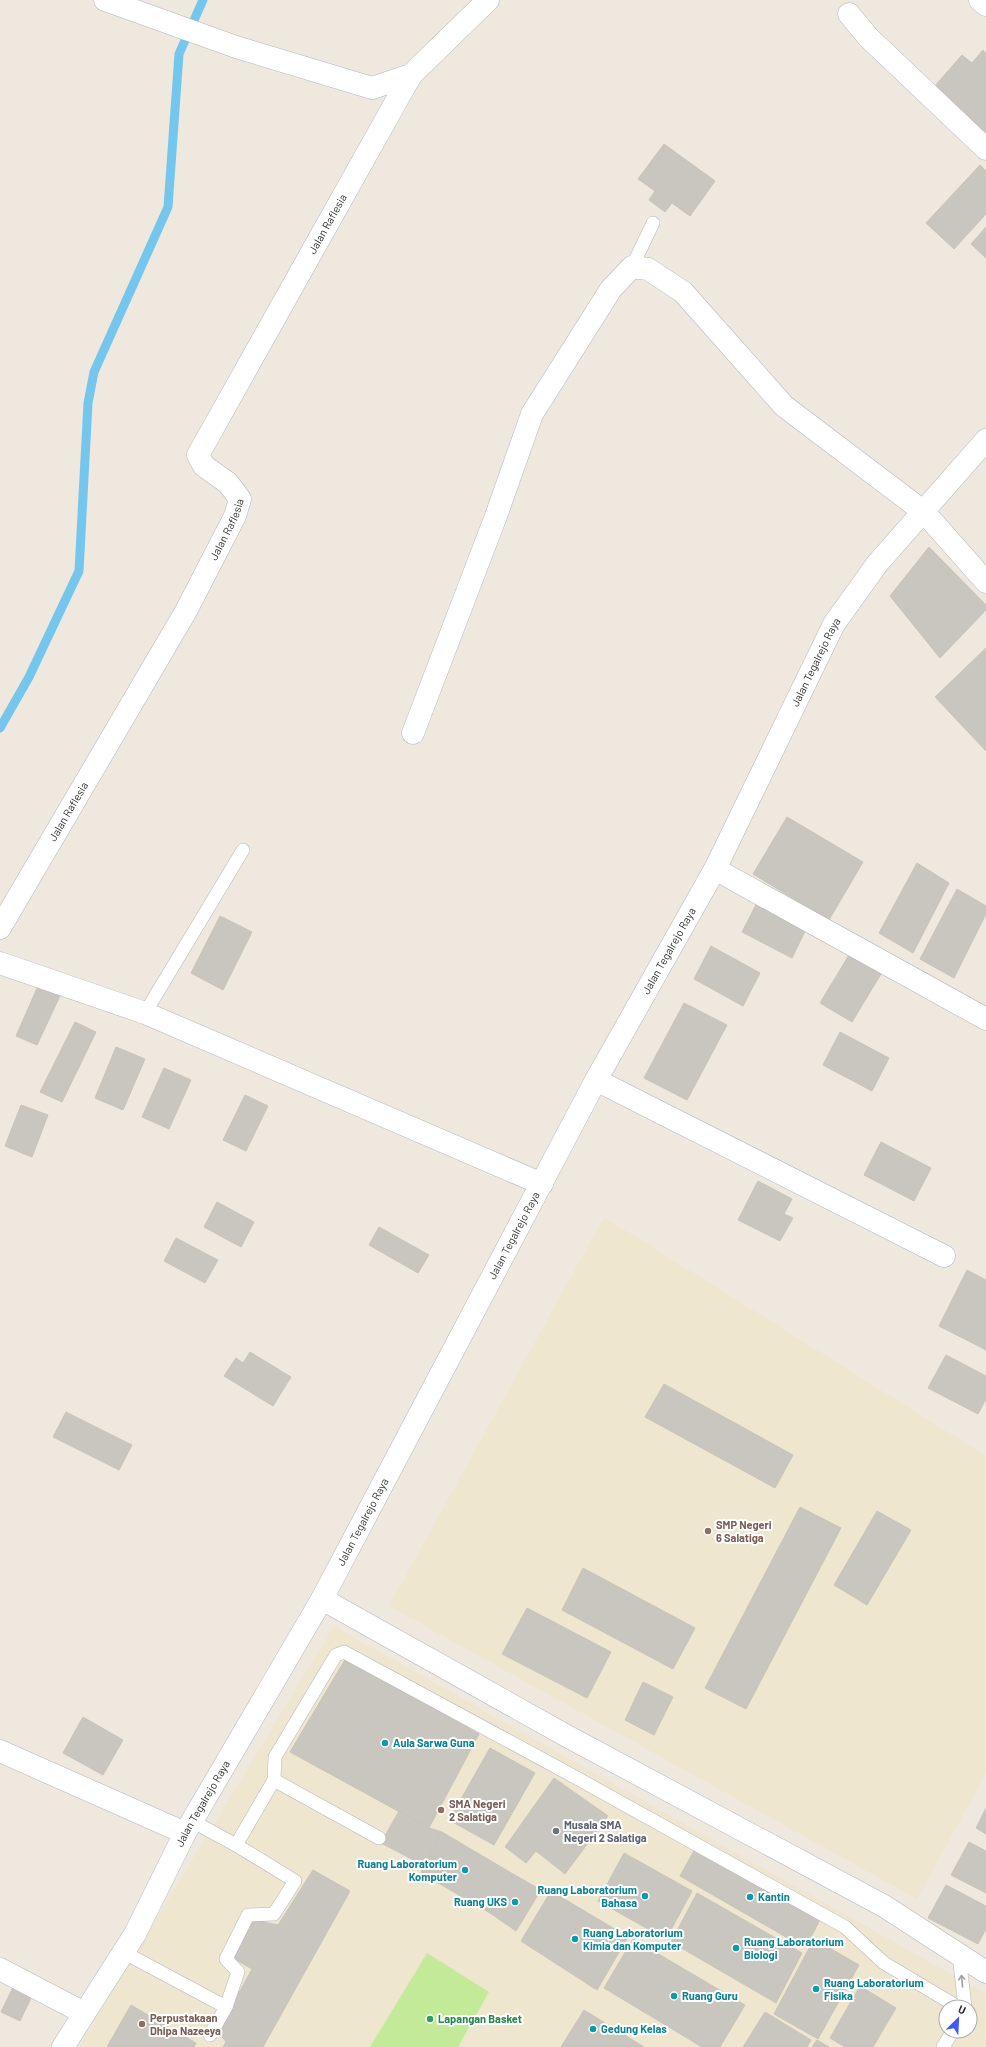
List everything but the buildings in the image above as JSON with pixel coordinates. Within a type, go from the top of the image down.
[{"type":"street","points":[[105,0],[236,47],[372,88],[410,74],[488,0]]},
{"type":"street","points":[[980,0],[986,5]]},
{"type":"street","points":[[849,14],[868,37],[986,149]]},
{"type":"street","name":"Jalan Raflesia","points":[[0,928],[186,611],[235,516],[240,499],[228,483],[204,466],[198,456],[410,74]]},
{"type":"street","points":[[413,733],[496,516],[532,414],[611,289],[632,267],[648,269],[683,292],[784,406],[924,512],[986,582]]},
{"type":"street","name":"Jalan Tegalrejo Raya","points":[[62,2047],[135,1934],[189,1827],[322,1599],[596,1080],[715,869],[834,624],[877,564],[986,440]]},
{"type":"street","points":[[715,869],[986,1019]]},
{"type":"street","points":[[0,963],[145,1013],[542,1184]]},
{"type":"street","points":[[596,1080],[944,1256]]},
{"type":"street","points":[[322,1599],[565,1735],[884,1906],[986,1972]]},
{"type":"street","points":[[0,1751],[189,1827]]},
{"type":"street","points":[[0,1970],[84,2013]]},
{"type":"lane","points":[[632,267],[653,223]]},
{"type":"lane","points":[[145,1013],[243,850]]},
{"type":"lane","points":[[236,1844],[274,1780],[275,1757],[336,1654],[344,1652],[564,1771],[845,1927],[884,1963],[945,1999]]},
{"type":"lane","points":[[274,1780],[379,1838]]},
{"type":"lane","points":[[189,1827],[236,1844],[295,1881],[274,1914],[248,1915],[226,1959],[238,1972],[226,2007],[210,2035]]},
{"type":"lane","points":[[123,1952],[226,2007]]},
{"type":"lane","points":[[959,1955],[964,1999]]},
{"type":"shaded area","name":"SMP Negeri 6 Salatiga","points":[[604,1217],[986,1456],[986,1773],[917,1899],[389,1606]]},
{"type":"shaded area","name":"SMA Negeri 2 Salatiga","points":[[334,1626],[986,1994],[986,2047],[79,2047]]},
{"type":"green space","name":"Lapangan Basket","points":[[427,1953],[489,1992],[458,2047],[370,2047]]},
{"type":"waterway","points":[[0,728],[29,677],[79,571],[88,403],[94,372],[168,207],[179,54],[203,0]]},
{"type":"place","name":"SMP Negeri 6 Salatiga","points":[[708,1531]]},
{"type":"place","name":"Aula Sarwa Guna","points":[[385,1743]]},
{"type":"place","name":"SMA Negeri 2 Salatiga","points":[[441,1810]]},
{"type":"place","name":"Musala SMA Negeri 2 Salatiga","points":[[556,1831]]},
{"type":"place","name":"Ruang Laboratorium Komputer","points":[[465,1870]]},
{"type":"place","name":"Ruang Laboratorium Bahasa","points":[[645,1896]]},
{"type":"place","name":"Kantin","points":[[750,1897]]},
{"type":"place","name":"Ruang UKS","points":[[515,1902]]},
{"type":"place","name":"Ruang Laboratorium Kimia dan Komputer","points":[[575,1939]]},
{"type":"place","name":"Ruang Laboratorium Biologi","points":[[736,1948]]},
{"type":"place","name":"Ruang Laboratorium Fisika","points":[[816,1989]]},
{"type":"place","name":"Ruang Guru","points":[[674,1996]]},
{"type":"place","name":"Lapangan Basket","points":[[430,2019]]},
{"type":"place","name":"Perpustakaan Dhipa Nazeeya","points":[[142,2024]]},
{"type":"place","name":"Gedung Kelas","points":[[593,2029]]}]
